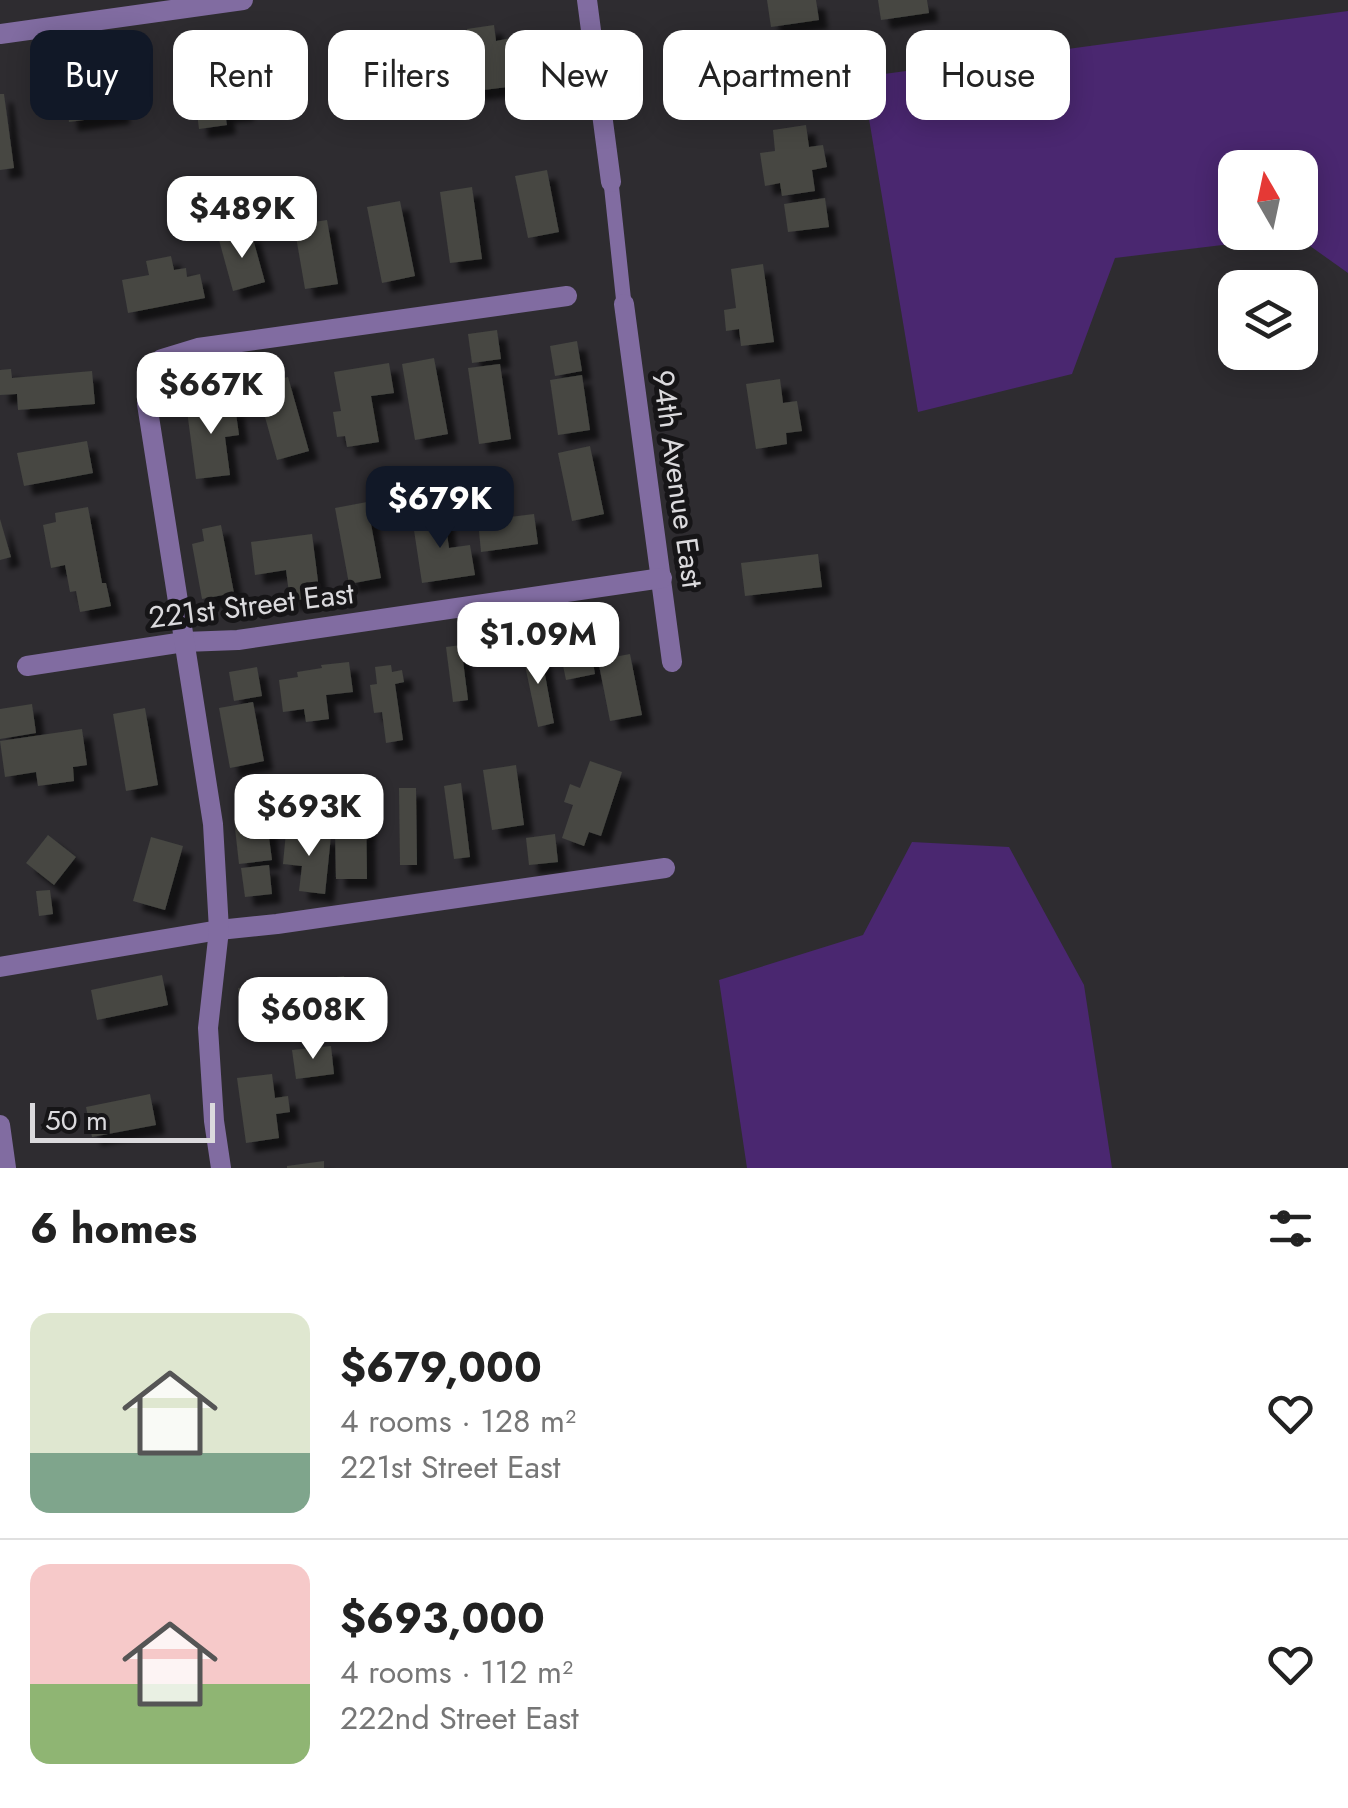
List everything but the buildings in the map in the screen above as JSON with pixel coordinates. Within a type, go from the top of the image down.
[{"type":"street","points":[[0,34],[243,0]]},
{"type":"street","points":[[587,0],[612,182]]},
{"type":"street","points":[[220,1168],[208,1028],[219,930],[212,824],[147,404],[148,368],[162,359],[198,348],[567,296]]},
{"type":"street","name":"94th Avenue East","points":[[624,304],[672,662]]},
{"type":"street","name":"221st Street East","points":[[27,666],[184,642],[238,640],[662,578]]},
{"type":"street","points":[[0,966],[219,930],[666,868]]},
{"type":"street","points":[[0,1125],[6,1168]]},
{"type":"lane","points":[[612,182],[624,304]]},
{"type":"shaded area","points":[[1348,11],[1348,273],[1316,250],[1318,150],[1218,150],[1218,245],[1115,258],[1072,374],[918,412],[869,120],[886,120],[886,74],[906,71],[906,120],[1070,120],[1070,49]]},
{"type":"shaded area","points":[[912,842],[1009,847],[1084,985],[1112,1168],[747,1168],[719,980],[863,935]]}]
